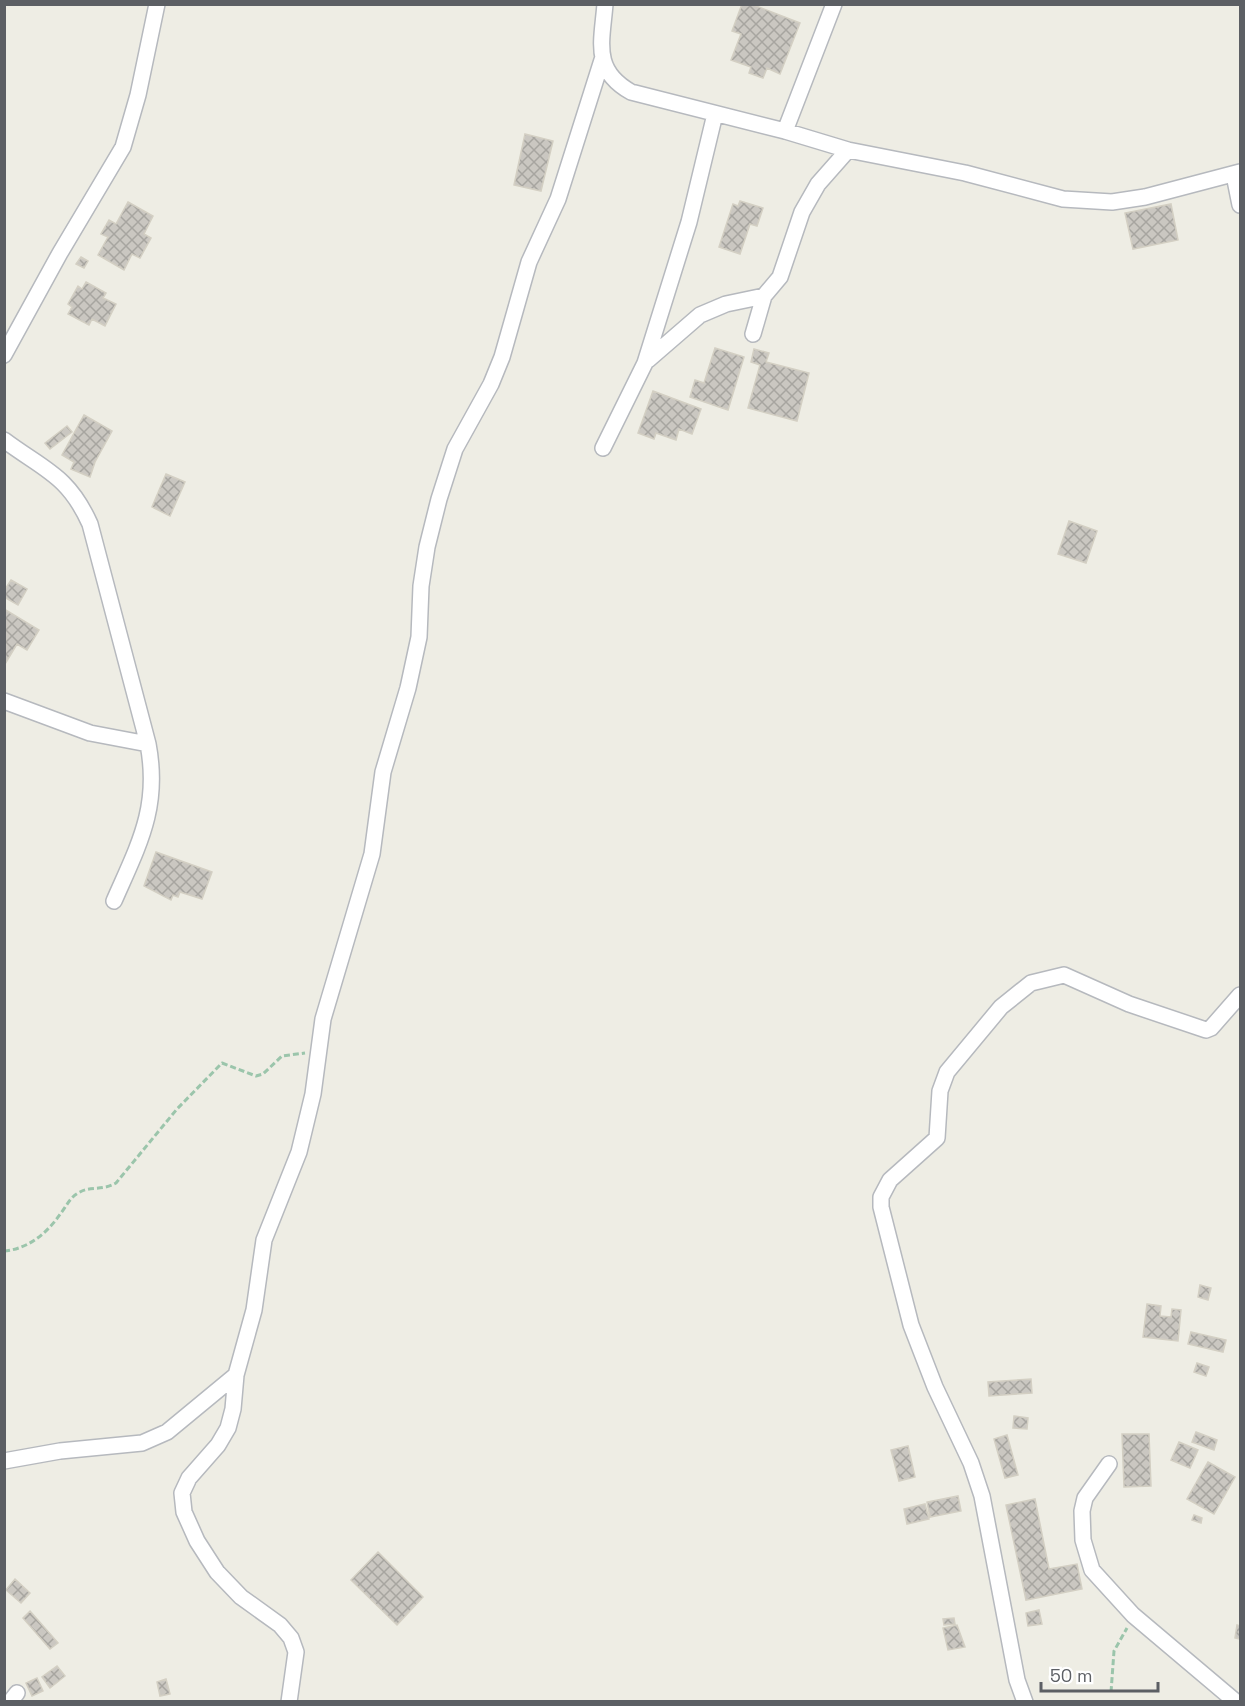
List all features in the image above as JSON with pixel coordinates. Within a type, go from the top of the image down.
[{"type":"street","points":[[4,355],[60,253],[123,147],[138,95],[157,4]]},
{"type":"street","points":[[289,1701],[296,1652],[291,1638],[280,1625],[241,1597],[218,1572],[197,1541],[184,1512],[182,1493],[189,1478],[218,1445],[228,1428],[233,1409],[236,1375],[254,1310],[264,1240],[298,1152],[307,1121],[323,1019],[372,854],[383,772],[408,688],[419,637],[423,576],[439,499],[455,449],[491,384],[502,357],[528,262],[558,199],[602,60],[605,4]]},
{"type":"street","points":[[785,131],[834,4]]},
{"type":"street","points":[[602,60],[607,73],[631,92],[785,131],[848,150],[965,173],[1040,195],[1093,202],[1145,197],[1237,173],[1240,205]]},
{"type":"street","points":[[603,448],[645,363],[686,233],[715,114]]},
{"type":"street","points":[[753,334],[765,296],[780,277],[802,212],[811,196],[848,150]]},
{"type":"street","points":[[645,363],[700,315],[726,304],[765,296]]},
{"type":"street","points":[[4,440],[51,471],[68,486],[79,500],[90,524],[148,744],[153,793],[148,818],[114,901]]},
{"type":"street","points":[[4,701],[90,733],[148,744]]},
{"type":"street","points":[[1024,1701],[1017,1680],[982,1496],[971,1463],[935,1387],[911,1325],[883,1221],[881,1197],[890,1180],[937,1138],[940,1091],[947,1072],[1001,1007],[1031,983],[1064,975],[1129,1004],[1206,1030],[1211,1028],[1240,995]]},
{"type":"street","points":[[4,1461],[60,1451],[142,1443],[167,1432],[236,1375]]},
{"type":"street","points":[[1108,1464],[1086,1498],[1082,1511],[1083,1540],[1092,1570],[1134,1616],[1236,1701]]},
{"type":"path","points":[[4,1251],[25,1246],[39,1238],[72,1197],[82,1190],[105,1189],[116,1183],[177,1109],[222,1063],[256,1076],[263,1074],[282,1056],[317,1052]]},
{"type":"path","points":[[1111,1692],[1114,1651],[1134,1616]]},
{"type":"building","points":[[742,4],[751,4],[800,23],[780,74],[767,68],[763,78],[749,73],[751,67],[731,60],[741,34],[732,31]]},
{"type":"building","points":[[525,134],[553,141],[541,191],[514,185]]},
{"type":"building","points":[[740,201],[763,208],[757,226],[750,224],[740,254],[719,247],[733,204],[738,206]]},
{"type":"building","points":[[128,202],[153,216],[144,234],[151,238],[140,258],[132,254],[124,270],[98,255],[108,237],[101,234],[109,220],[116,224]]},
{"type":"building","points":[[1171,204],[1178,240],[1133,249],[1125,213]]},
{"type":"building","points":[[81,257],[88,261],[84,268],[76,264]]},
{"type":"building","points":[[86,282],[106,293],[103,298],[116,304],[105,326],[92,319],[89,325],[68,314],[72,307],[68,304],[78,286],[82,289]]},
{"type":"building","points":[[715,348],[744,357],[728,410],[690,397],[695,380],[704,383]]},
{"type":"building","points":[[754,349],[769,353],[766,362],[809,373],[797,421],[748,408],[760,365],[751,362]]},
{"type":"building","points":[[653,391],[701,409],[692,434],[679,429],[676,440],[656,433],[654,439],[638,433]]},
{"type":"building","points":[[84,415],[112,431],[95,462],[90,477],[71,469],[74,462],[62,455]]},
{"type":"building","points":[[67,426],[72,432],[50,449],[45,443]]},
{"type":"building","points":[[166,474],[185,482],[170,516],[152,507]]},
{"type":"building","points":[[1069,521],[1097,531],[1086,563],[1058,554]]},
{"type":"building","points":[[11,580],[27,589],[18,605],[4,597],[4,591]]},
{"type":"building","points":[[4,609],[39,630],[27,650],[17,644],[5,664]]},
{"type":"building","points":[[156,852],[212,872],[202,899],[180,892],[178,897],[173,895],[171,900],[144,886]]},
{"type":"building","points":[[1200,1285],[1211,1288],[1208,1300],[1198,1297]]},
{"type":"building","points":[[1147,1304],[1161,1306],[1160,1316],[1171,1317],[1172,1309],[1181,1310],[1178,1341],[1143,1337]]},
{"type":"building","points":[[1191,1332],[1226,1340],[1223,1352],[1188,1344]]},
{"type":"building","points":[[1197,1363],[1209,1367],[1206,1376],[1194,1372]]},
{"type":"building","points":[[1031,1379],[1032,1393],[989,1396],[988,1382]]},
{"type":"building","points":[[1014,1416],[1028,1418],[1027,1429],[1013,1428]]},
{"type":"building","points":[[1196,1432],[1217,1440],[1214,1450],[1192,1442]]},
{"type":"building","points":[[1122,1434],[1149,1434],[1151,1486],[1124,1487]]},
{"type":"building","points":[[1007,1435],[1018,1475],[1005,1478],[994,1439]]},
{"type":"building","points":[[1179,1442],[1198,1450],[1190,1468],[1171,1460]]},
{"type":"building","points":[[908,1446],[915,1477],[899,1481],[891,1450]]},
{"type":"building","points":[[1208,1462],[1235,1477],[1214,1514],[1187,1499]]},
{"type":"building","points":[[958,1496],[961,1511],[930,1517],[927,1502]]},
{"type":"building","points":[[1035,1499],[1049,1569],[1077,1564],[1082,1589],[1026,1600],[1006,1505]]},
{"type":"building","points":[[925,1504],[929,1519],[907,1524],[904,1509]]},
{"type":"building","points":[[1194,1515],[1202,1518],[1201,1523],[1192,1520]]},
{"type":"building","points":[[378,1552],[423,1597],[397,1625],[351,1580]]},
{"type":"building","points":[[15,1579],[30,1593],[21,1603],[6,1590]]},
{"type":"building","points":[[1039,1610],[1042,1624],[1028,1626],[1026,1613]]},
{"type":"building","points":[[30,1611],[58,1643],[50,1649],[23,1618]]},
{"type":"building","points":[[954,1618],[955,1624],[944,1625],[943,1619]]},
{"type":"building","points":[[957,1625],[965,1647],[948,1650],[943,1628]]},
{"type":"building","points":[[1237,1625],[1240,1626],[1240,1639],[1235,1638]]},
{"type":"building","points":[[57,1666],[65,1676],[50,1688],[42,1677]]},
{"type":"building","points":[[37,1678],[43,1691],[32,1696],[26,1683]]},
{"type":"building","points":[[166,1679],[170,1694],[160,1696],[157,1682]]}]
